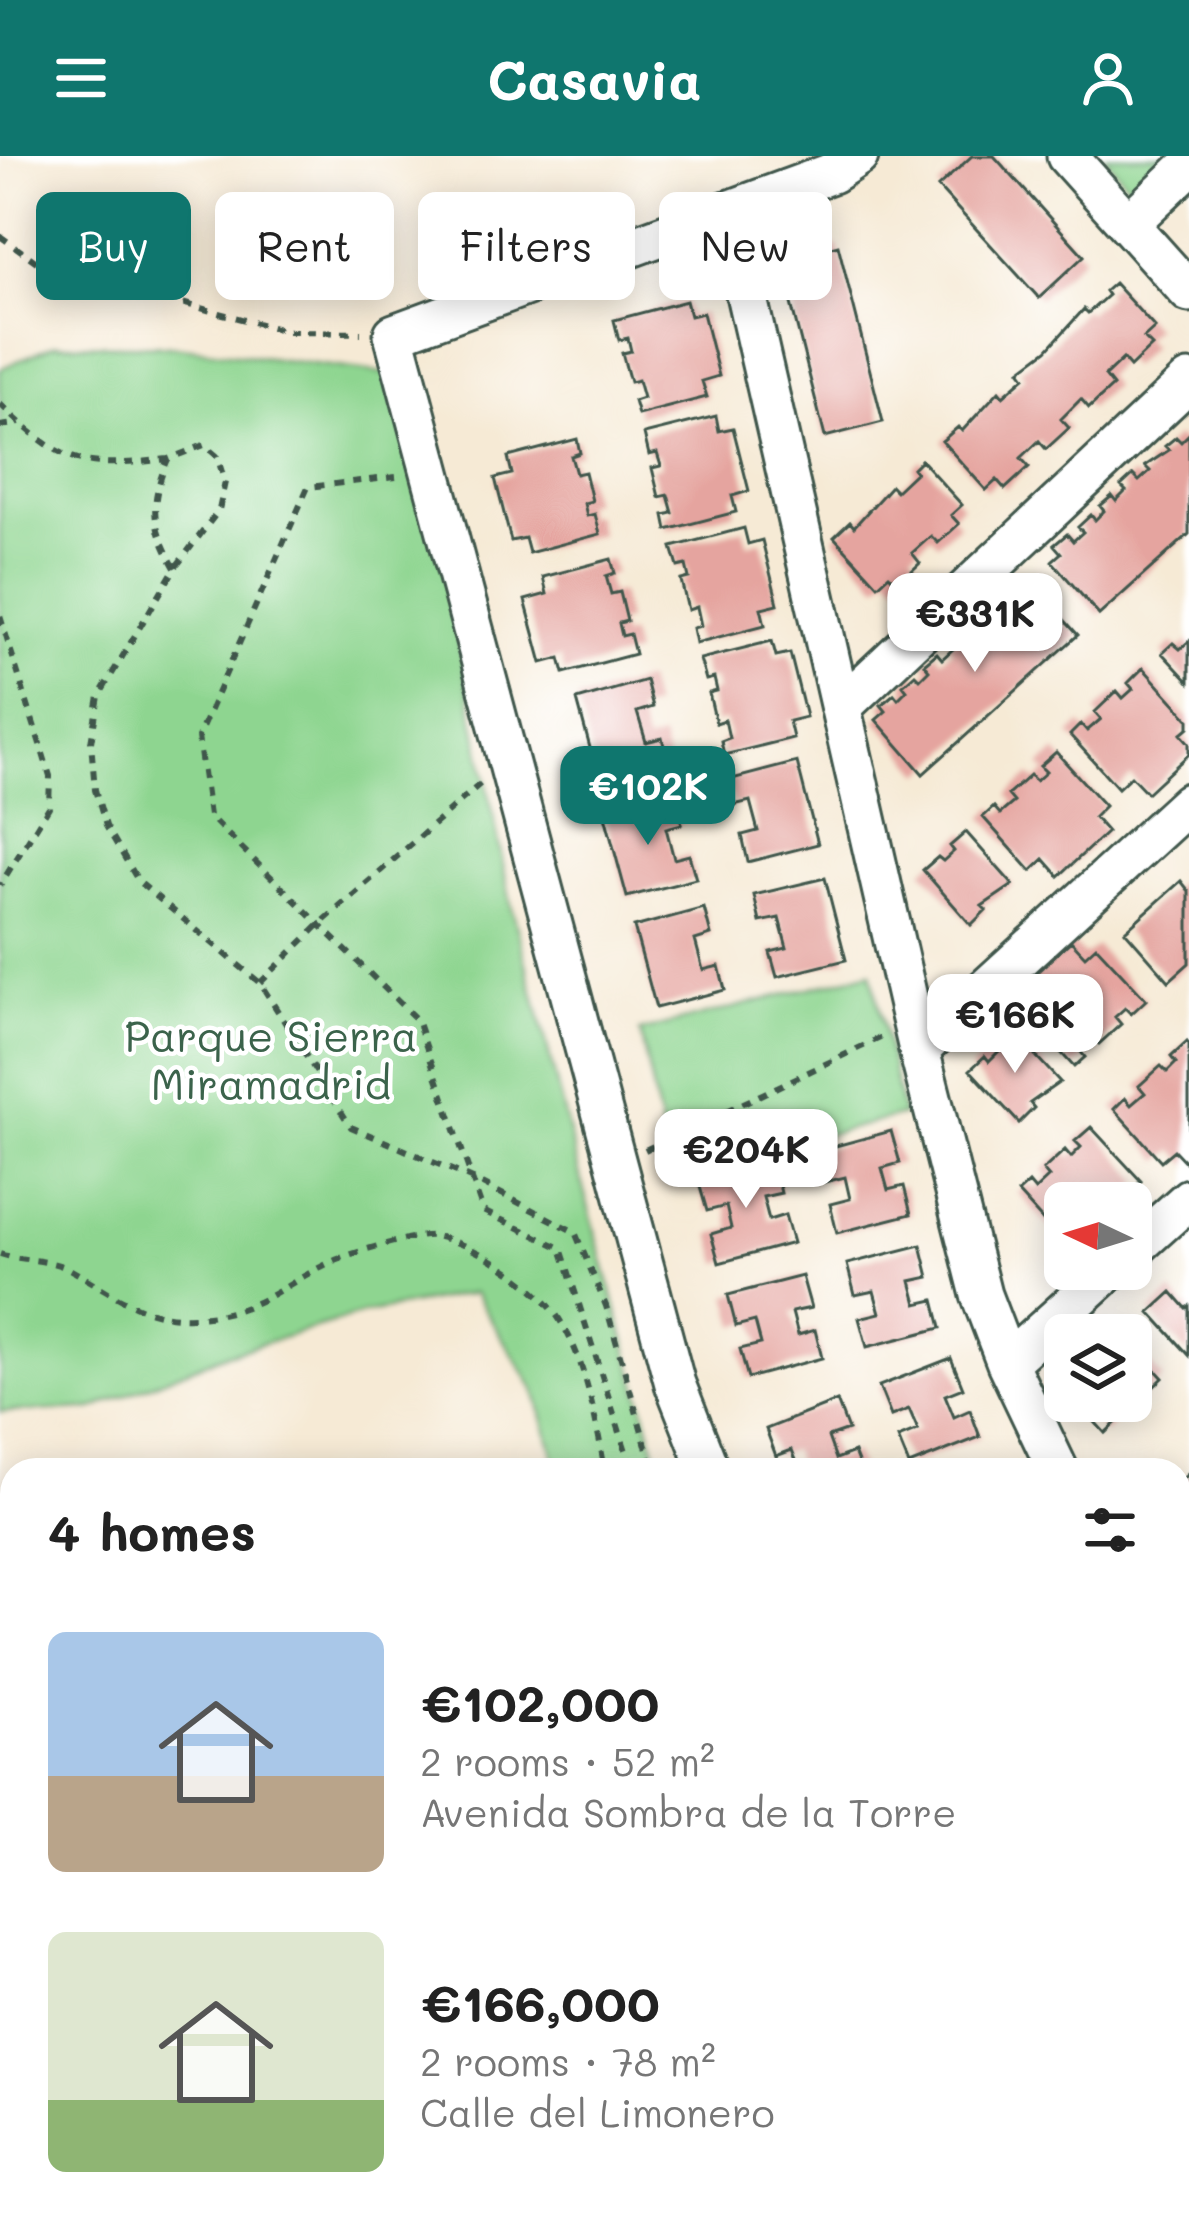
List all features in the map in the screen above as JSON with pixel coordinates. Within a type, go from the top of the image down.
[{"type":"street","points":[[778,192],[832,172],[858,156]]},
{"type":"street","points":[[1067,156],[1189,292]]},
{"type":"street","points":[[1128,224],[1189,166]]},
{"type":"street","points":[[659,236],[394,334],[675,1384],[704,1458]]},
{"type":"street","points":[[747,300],[915,1036],[981,1295],[1052,1458]]},
{"type":"street","points":[[841,707],[1189,381]]},
{"type":"street","points":[[915,1036],[1189,803]]},
{"type":"street","points":[[1152,1232],[1189,1198]]},
{"type":"street","points":[[1007,1363],[1089,1290]]},
{"type":"path","points":[[0,236],[41,265],[290,332],[394,334]]},
{"type":"path","points":[[0,404],[69,458],[106,466],[169,459],[204,446],[218,456],[225,482],[219,510],[176,568],[99,696],[91,742],[95,790],[106,826],[139,882],[260,983],[351,1126],[473,1179],[575,1232],[606,1306],[650,1458]]},
{"type":"path","points":[[0,426],[20,424]]},
{"type":"path","points":[[169,459],[156,487],[154,521],[176,568]]},
{"type":"path","points":[[403,476],[308,487],[198,737],[209,816],[417,1020],[483,1211],[561,1248],[628,1458]]},
{"type":"path","points":[[0,616],[50,776],[49,807],[0,885]]},
{"type":"path","points":[[260,983],[508,759]]},
{"type":"path","points":[[616,1164],[915,1036]]},
{"type":"path","points":[[0,1254],[67,1267],[115,1299],[152,1312],[193,1318],[272,1298],[338,1259],[431,1235],[507,1270],[539,1293],[562,1323],[578,1360],[602,1458]]},
{"type":"green space","points":[[1104,156],[1174,156],[1134,192]]},
{"type":"green space","name":"Parque Sierra Miramadrid","points":[[56,344],[173,346],[392,374],[432,506],[510,900],[658,1458],[555,1458],[535,1390],[474,1293],[365,1313],[220,1356],[92,1409],[0,1412],[0,369]]},
{"type":"green space","points":[[871,972],[903,1115],[671,1175],[640,1032]]},
{"type":"building","points":[[972,156],[994,156],[1084,256],[1039,298],[938,187]]},
{"type":"building","points":[[838,245],[883,422],[825,437],[790,300],[832,300],[832,247]]},
{"type":"building","points":[[1114,283],[1155,328],[1144,338],[1152,346],[1130,367],[1123,359],[1105,376],[1113,386],[1089,408],[1081,399],[1061,419],[1069,428],[1046,449],[1039,441],[1021,458],[1029,467],[1005,489],[997,480],[986,490],[942,441],[958,427],[962,431],[999,391],[1003,396],[1025,377],[1020,370],[1047,350],[1084,309],[1088,313],[1108,295],[1105,291]]},
{"type":"building","points":[[686,301],[690,316],[703,313],[719,376],[702,381],[707,397],[638,415],[634,401],[643,398],[638,380],[630,382],[622,353],[631,351],[628,338],[619,340],[614,320]]},
{"type":"building","points":[[716,416],[719,431],[733,428],[749,491],[732,496],[736,512],[667,530],[664,515],[673,513],[668,495],[659,497],[652,468],[661,466],[657,453],[649,455],[644,434]]},
{"type":"building","points":[[1189,434],[1189,534],[1099,615],[1052,561],[1061,553],[1054,545],[1067,534],[1073,541],[1083,532],[1078,527],[1104,511],[1100,506],[1112,496],[1116,501],[1126,491],[1121,486],[1133,475],[1139,481],[1150,471],[1145,466],[1169,450],[1165,446]]},
{"type":"building","points":[[577,439],[580,453],[571,456],[576,474],[585,472],[592,501],[584,503],[587,516],[595,514],[600,534],[529,553],[525,538],[511,541],[495,478],[512,474],[508,457]]},
{"type":"building","points":[[921,460],[962,505],[951,515],[959,524],[938,543],[931,536],[912,553],[920,563],[898,584],[889,575],[878,585],[834,537],[850,522],[854,527],[891,486],[896,491],[916,472],[913,468]]},
{"type":"building","points":[[744,528],[748,544],[762,540],[778,604],[761,608],[765,625],[696,643],[693,628],[701,626],[697,607],[688,610],[681,580],[689,578],[686,565],[678,567],[672,547]]},
{"type":"building","points":[[611,559],[615,573],[606,576],[611,594],[620,592],[627,621],[619,623],[622,636],[630,634],[635,654],[564,673],[560,658],[542,663],[525,600],[547,594],[543,577]]},
{"type":"building","points":[[1027,579],[1078,635],[923,774],[876,720],[886,711],[881,705],[894,694],[898,699],[907,690],[903,685],[929,670],[924,664],[937,653],[942,659],[953,649],[948,644],[972,629],[968,624],[979,615],[984,620],[995,610],[990,605],[1011,585],[1016,590]]},
{"type":"building","points":[[772,641],[776,656],[790,653],[806,717],[789,721],[793,738],[724,755],[721,741],[729,738],[725,720],[716,723],[709,693],[717,691],[714,678],[706,680],[700,659]]},
{"type":"building","points":[[1189,641],[1189,682],[1162,653],[1173,643],[1180,649]]},
{"type":"building","points":[[1143,668],[1189,719],[1189,727],[1181,734],[1189,743],[1189,754],[1147,793],[1131,776],[1118,788],[1070,735],[1081,724],[1087,731],[1101,719],[1095,712],[1117,691],[1123,698],[1133,689],[1128,683]]},
{"type":"building","points":[[646,680],[653,707],[637,712],[646,742],[662,738],[668,762],[599,781],[577,700]]},
{"type":"building","points":[[1056,752],[1105,806],[1094,817],[1107,832],[1059,876],[1044,859],[1031,871],[983,817],[994,807],[1000,814],[1014,802],[1008,795],[1030,775],[1036,781],[1046,772],[1040,766]]},
{"type":"building","points":[[797,762],[818,844],[748,862],[742,835],[758,831],[750,801],[734,805],[728,780]]},
{"type":"building","points":[[674,797],[682,824],[666,828],[674,859],[689,855],[696,879],[627,897],[605,816]]},
{"type":"building","points":[[966,832],[1013,885],[982,906],[986,910],[971,925],[923,870],[938,857],[943,861],[954,851],[950,846]]},
{"type":"building","points":[[825,878],[846,960],[777,977],[770,952],[787,948],[779,918],[760,922],[754,895]]},
{"type":"building","points":[[1181,881],[1189,891],[1189,963],[1169,981],[1125,931]]},
{"type":"building","points":[[704,908],[711,935],[695,940],[703,970],[719,966],[725,990],[656,1008],[634,927]]},
{"type":"building","points":[[1071,941],[1085,956],[1096,946],[1146,1000],[1131,1014],[1125,1008],[1115,1017],[1121,1024],[1099,1044],[1093,1038],[1079,1050],[1085,1057],[1074,1067],[1026,1014],[1039,1003],[1023,985]]},
{"type":"building","points":[[1012,1030],[1060,1082],[1030,1103],[1034,1108],[1019,1123],[970,1070],[985,1056],[989,1061]]},
{"type":"building","points":[[1187,1042],[1189,1166],[1174,1150],[1161,1161],[1114,1109],[1125,1098],[1131,1105],[1145,1093],[1139,1086],[1161,1066],[1167,1072],[1176,1063],[1171,1057]]},
{"type":"building","points":[[1091,1127],[1141,1181],[1044,1182],[1044,1222],[1018,1193],[1029,1183],[1035,1190],[1049,1177],[1043,1170],[1065,1150],[1071,1157],[1081,1147],[1075,1141]]},
{"type":"building","points":[[891,1131],[900,1163],[882,1168],[888,1190],[904,1186],[911,1214],[837,1233],[830,1204],[850,1199],[845,1177],[825,1182],[817,1151]]},
{"type":"building","points":[[773,1161],[781,1193],[763,1197],[769,1220],[785,1215],[793,1243],[719,1263],[711,1234],[731,1228],[726,1206],[707,1211],[698,1180]]},
{"type":"building","points":[[921,1245],[929,1277],[911,1281],[917,1304],[934,1300],[941,1328],[867,1347],[859,1318],[880,1313],[874,1291],[855,1295],[847,1264]]},
{"type":"building","points":[[802,1276],[811,1308],[792,1312],[798,1335],[815,1330],[822,1358],[748,1378],[740,1349],[761,1344],[755,1321],[736,1326],[728,1295]]},
{"type":"building","points":[[1172,1292],[1189,1306],[1189,1355],[1152,1314]]},
{"type":"building","points":[[951,1358],[963,1388],[945,1395],[954,1417],[970,1410],[980,1437],[927,1458],[906,1458],[898,1438],[918,1430],[909,1409],[891,1416],[879,1386]]},
{"type":"building","points":[[1152,1366],[1163,1378],[1152,1388]]},
{"type":"building","points":[[837,1401],[848,1430],[828,1437],[836,1458],[795,1458],[792,1450],[776,1456],[766,1429]]},
{"type":"building","points":[[1095,1422],[1117,1422],[1105,1433]]}]
